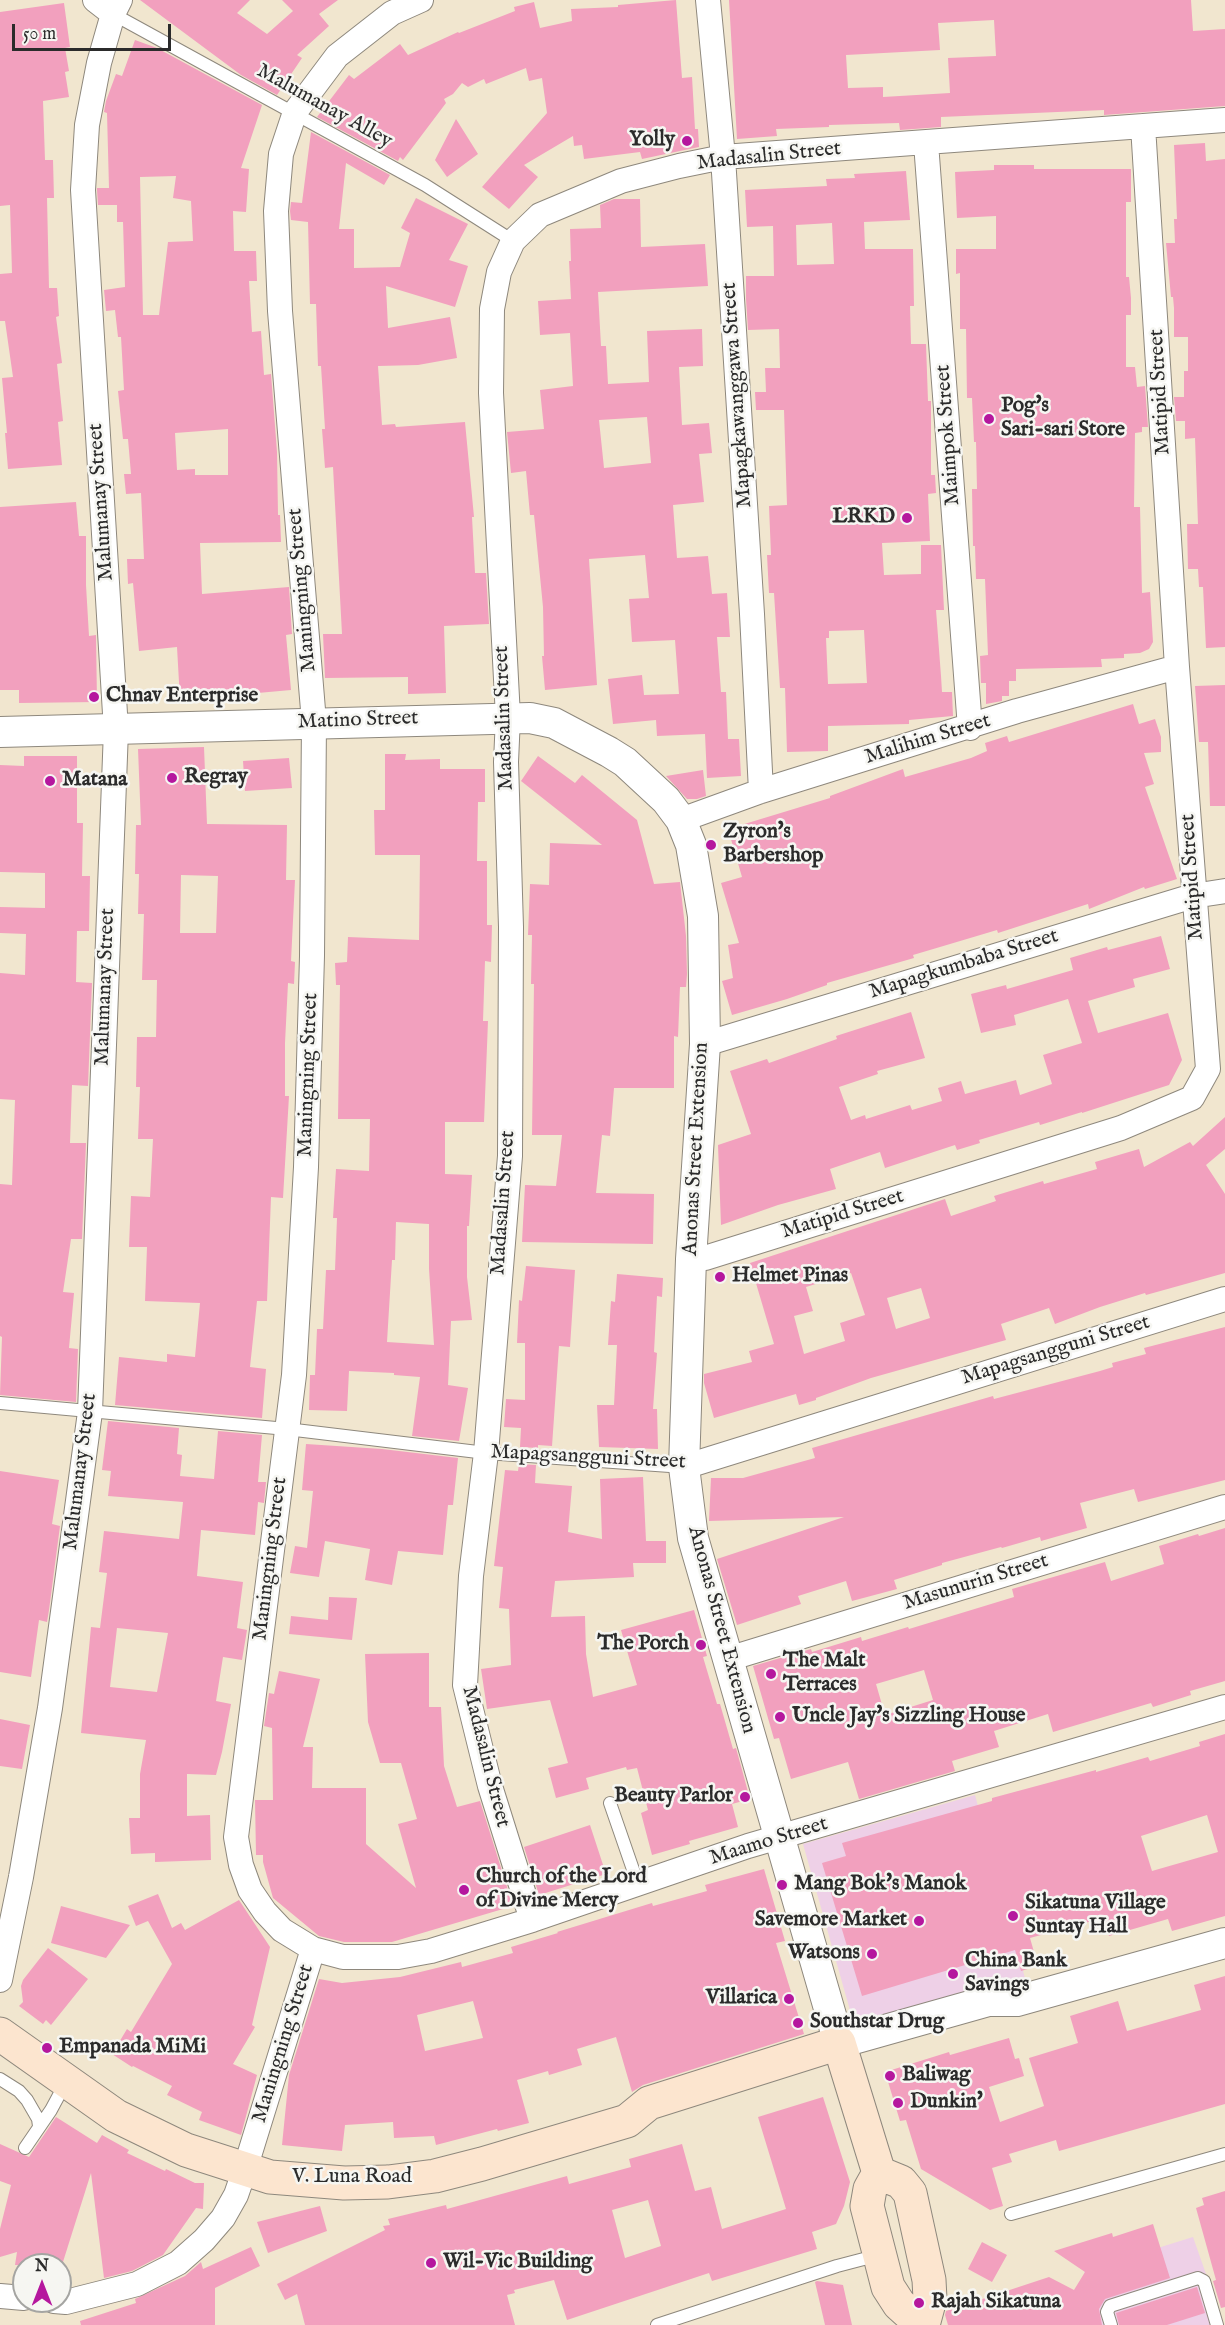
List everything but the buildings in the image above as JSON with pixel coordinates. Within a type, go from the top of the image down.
[{"type":"main road","name":"V. Luna Road","points":[[0,2034],[116,2116],[186,2150],[270,2177],[345,2183],[388,2182],[435,2176],[627,2121],[649,2103],[842,2054]]},
{"type":"main road","name":"Anonas Street Extension","points":[[842,2054],[879,2173]]},
{"type":"main road","points":[[879,2173],[901,2182],[910,2193],[929,2280],[930,2299],[922,2325],[899,2304],[888,2287],[867,2206],[870,2189],[879,2173]]},
{"type":"street","name":"Maningning Street","points":[[72,2300],[137,2284],[178,2263],[204,2240],[223,2218],[236,2195],[313,1950],[282,1930],[265,1912],[250,1890],[241,1865],[236,1837],[294,1375],[306,1167],[312,956],[314,722],[280,311],[276,211],[281,154],[295,112],[337,56],[392,13],[421,0]]},
{"type":"street","name":"Mapagkawanggawa Street","points":[[708,0],[723,157],[761,791]]},
{"type":"street","name":"Malumanay Street","points":[[0,1980],[51,1708],[90,1412],[116,730],[83,190],[87,125],[109,5]]},
{"type":"street","name":"Madasalin Street","points":[[532,1920],[490,1786],[465,1685],[471,1576],[486,1453],[510,1156],[511,927],[506,762],[508,717],[491,393],[492,319],[499,272],[513,241],[540,215],[602,188],[654,172],[723,157],[1225,120]]},
{"type":"street","name":"Matipid Street","points":[[691,1259],[705,1258],[1121,1128],[1192,1098],[1208,1069],[1177,667],[1143,126]]},
{"type":"street","name":"Maimpok Street","points":[[926,143],[970,728]]},
{"type":"street","name":"Malihim Street","points":[[681,820],[761,791],[970,728],[1017,711],[1177,667]]},
{"type":"street","name":"Matino Street","points":[[0,732],[530,718],[554,723],[625,762],[666,800],[681,820]]},
{"type":"street","name":"Anonas Street Extension","points":[[681,820],[691,845],[697,871],[703,916],[705,1044],[691,1259],[684,1467],[693,1538],[842,2054]]},
{"type":"street","name":"Mapagkumbaba Street","points":[[705,1044],[1193,896],[1225,891]]},
{"type":"street","name":"Mapagsangguni Street","points":[[684,1467],[1225,1299]]},
{"type":"street","name":"Masunurin Street","points":[[728,1659],[1225,1507]]},
{"type":"street","name":"Maamo Street","points":[[313,1950],[343,1957],[398,1957],[431,1951],[779,1838],[1225,1707]]},
{"type":"street","points":[[842,2054],[988,2001],[1017,2001],[1225,1943]]},
{"type":"lane","name":"Malumanay Alley","points":[[109,5],[425,185],[513,241]]},
{"type":"lane","name":"Mapagsangguni Street","points":[[0,1403],[287,1429],[486,1453],[684,1467]]},
{"type":"lane","points":[[609,1803],[638,1884]]},
{"type":"lane","points":[[0,2079],[19,2091],[27,2100],[38,2119],[39,2126]]},
{"type":"lane","points":[[25,2148],[51,2110],[66,2081]]},
{"type":"lane","points":[[1011,2214],[1225,2154]]},
{"type":"lane","points":[[657,2325],[837,2266],[880,2255]]},
{"type":"lane","points":[[1111,2325],[1107,2312],[1110,2306],[1198,2278],[1204,2281],[1217,2325]]},
{"type":"shaded area","name":"Savemore Market","points":[[975,1795],[1025,1978],[855,2028],[803,1844]]},
{"type":"shaded area","points":[[1193,2237],[1224,2325],[1100,2325],[1084,2271]]},
{"type":"place","name":"Yolly","points":[[687,141]]},
{"type":"place","name":"Pog's Sari-sari Store","points":[[989,419]]},
{"type":"place","name":"LRKD","points":[[907,518]]},
{"type":"place","name":"Chnav Enterprise","points":[[94,697]]},
{"type":"place","name":"Regray","points":[[172,778]]},
{"type":"place","name":"Matana","points":[[50,781]]},
{"type":"place","name":"Zyron's Barbershop","points":[[711,845]]},
{"type":"place","name":"Helmet Pinas","points":[[720,1277]]},
{"type":"place","name":"The Porch","points":[[701,1645]]},
{"type":"place","name":"The Malt Terraces","points":[[771,1674]]},
{"type":"place","name":"Uncle Jay's Sizzling House","points":[[780,1717]]},
{"type":"place","name":"Beauty Parlor","points":[[745,1797]]},
{"type":"place","name":"Mang Bok's Manok","points":[[782,1885]]},
{"type":"place","name":"Church of the Lord of Divine Mercy","points":[[464,1890]]},
{"type":"place","name":"Sikatuna Village Suntay Hall","points":[[1013,1916]]},
{"type":"place","name":"Savemore Market","points":[[919,1921]]},
{"type":"place","name":"Watsons","points":[[872,1954]]},
{"type":"place","name":"China Bank Savings","points":[[953,1974]]},
{"type":"place","name":"Villarica","points":[[789,1999]]},
{"type":"place","name":"Southstar Drug","points":[[798,2023]]},
{"type":"place","name":"Empanada MiMi","points":[[47,2048]]},
{"type":"place","name":"Baliwag","points":[[890,2076]]},
{"type":"place","name":"Dunkin'","points":[[898,2103]]},
{"type":"place","name":"Wil-Vic Building","points":[[431,2263]]},
{"type":"place","name":"Rajah Sikatuna","points":[[919,2303]]}]
